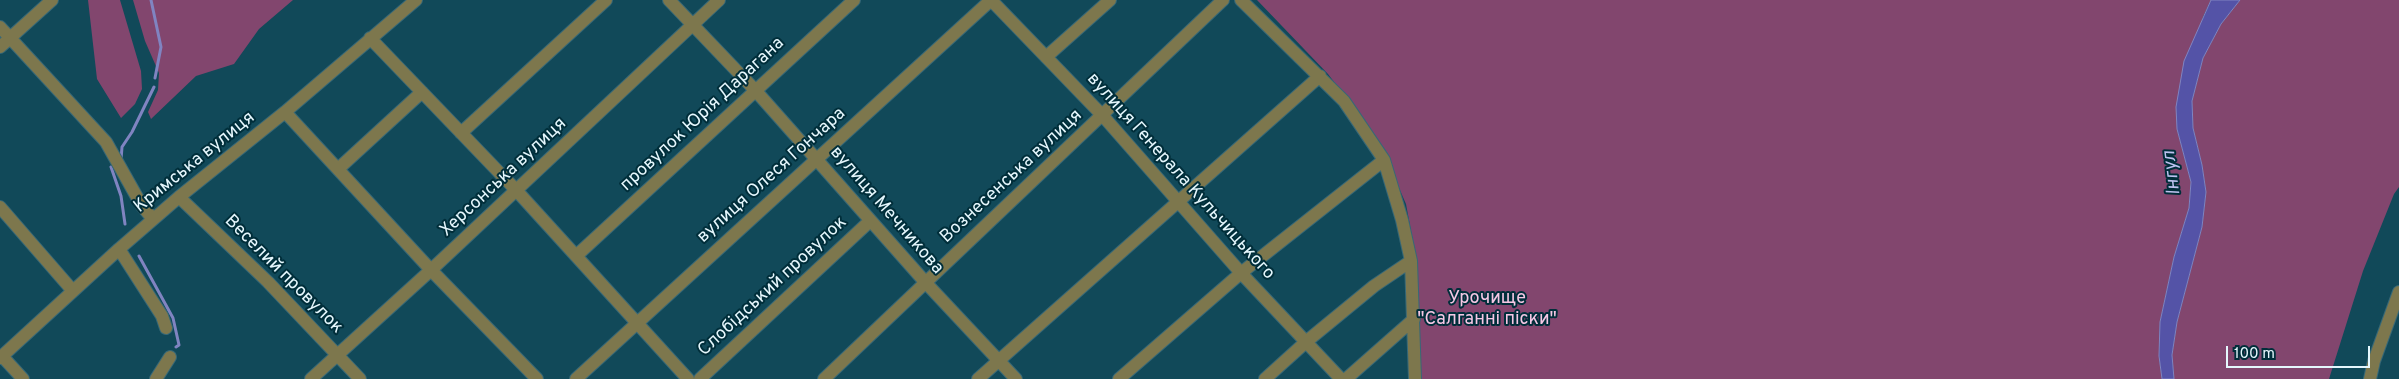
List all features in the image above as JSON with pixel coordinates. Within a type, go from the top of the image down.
[{"type":"street","points":[[5,42],[52,0]]},
{"type":"street","name":"Кримська вулиця","points":[[1,357],[153,219],[284,112],[416,0]]},
{"type":"street","points":[[461,133],[606,0]]},
{"type":"street","name":"вулиця Мечникова","points":[[670,0],[755,90],[817,158],[870,221],[1016,379]]},
{"type":"street","name":"Херсонська вулиця","points":[[311,379],[431,270],[719,0]]},
{"type":"street","name":"провулок Юрія Дарагана","points":[[576,256],[854,0]]},
{"type":"street","name":"вулиця Генерала Кульчицького","points":[[991,0],[1103,116],[1241,273],[1341,379]]},
{"type":"street","name":"вулиця Олеся Гончара","points":[[576,379],[991,0]]},
{"type":"street","points":[[1046,57],[1110,0]]},
{"type":"street","name":"Вознесенська вулиця","points":[[824,379],[1223,0]]},
{"type":"street","points":[[1241,0],[1344,101],[1384,160],[1402,220],[1411,261],[1415,379]]},
{"type":"street","points":[[0,27],[5,42],[106,142],[142,206],[153,219]]},
{"type":"street","points":[[370,38],[516,190],[688,379]]},
{"type":"street","points":[[978,379],[1176,201],[1320,76]]},
{"type":"street","points":[[338,169],[422,92]]},
{"type":"street","points":[[284,112],[431,270],[537,379]]},
{"type":"street","points":[[1119,379],[1241,273],[1384,160]]},
{"type":"street","name":"Веселий провулок","points":[[179,197],[268,282],[360,379]]},
{"type":"street","points":[[0,207],[73,291]]},
{"type":"street","name":"Слобідський провулок","points":[[700,379],[870,221]]},
{"type":"street","points":[[119,249],[162,316],[166,328]]},
{"type":"street","points":[[1265,379],[1307,341],[1374,286],[1411,261]]},
{"type":"street","points":[[2370,379],[2374,361],[2399,292]]},
{"type":"street","points":[[1346,379],[1414,319]]},
{"type":"street","points":[[1,357],[23,379]]},
{"type":"street","points":[[156,379],[170,357]]},
{"type":"green space","points":[[88,0],[120,0],[141,71],[142,89],[135,104],[121,118],[97,79]]},
{"type":"green space","points":[[133,0],[293,0],[259,29],[234,64],[196,76],[151,119],[148,112],[158,90],[159,73],[145,41]]},
{"type":"green space","name":"Урочище \"Салганні піски\"","points":[[1257,0],[2211,0],[2203,17],[2177,129],[2191,182],[2189,208],[2174,257],[2160,322],[2159,356],[2162,379],[1412,379],[1416,258],[1406,204],[1378,140],[1328,74]]},
{"type":"green space","points":[[2240,0],[2399,0],[2399,187],[2394,194],[2363,271],[2329,379],[2174,379],[2172,355],[2177,322],[2202,227],[2206,192],[2193,128],[2192,101],[2203,58],[2221,24]]},
{"type":"shaded area","points":[[2211,0],[2240,0],[2221,24],[2203,58],[2192,101],[2193,128],[2206,192],[2202,227],[2177,322],[2172,355],[2174,379],[2162,379],[2159,356],[2160,322],[2174,257],[2189,208],[2191,182],[2177,129],[2176,107],[2184,61]]},
{"type":"waterway","points":[[151,0],[161,47],[155,78]]},
{"type":"waterway","points":[[121,160],[122,147],[132,132],[154,87]]},
{"type":"waterway","points":[[111,167],[121,196],[125,224]]},
{"type":"waterway","points":[[139,256],[173,318],[179,345],[176,347]]},
{"type":"water label","name":"Інгул","points":[[2173,173]]}]
